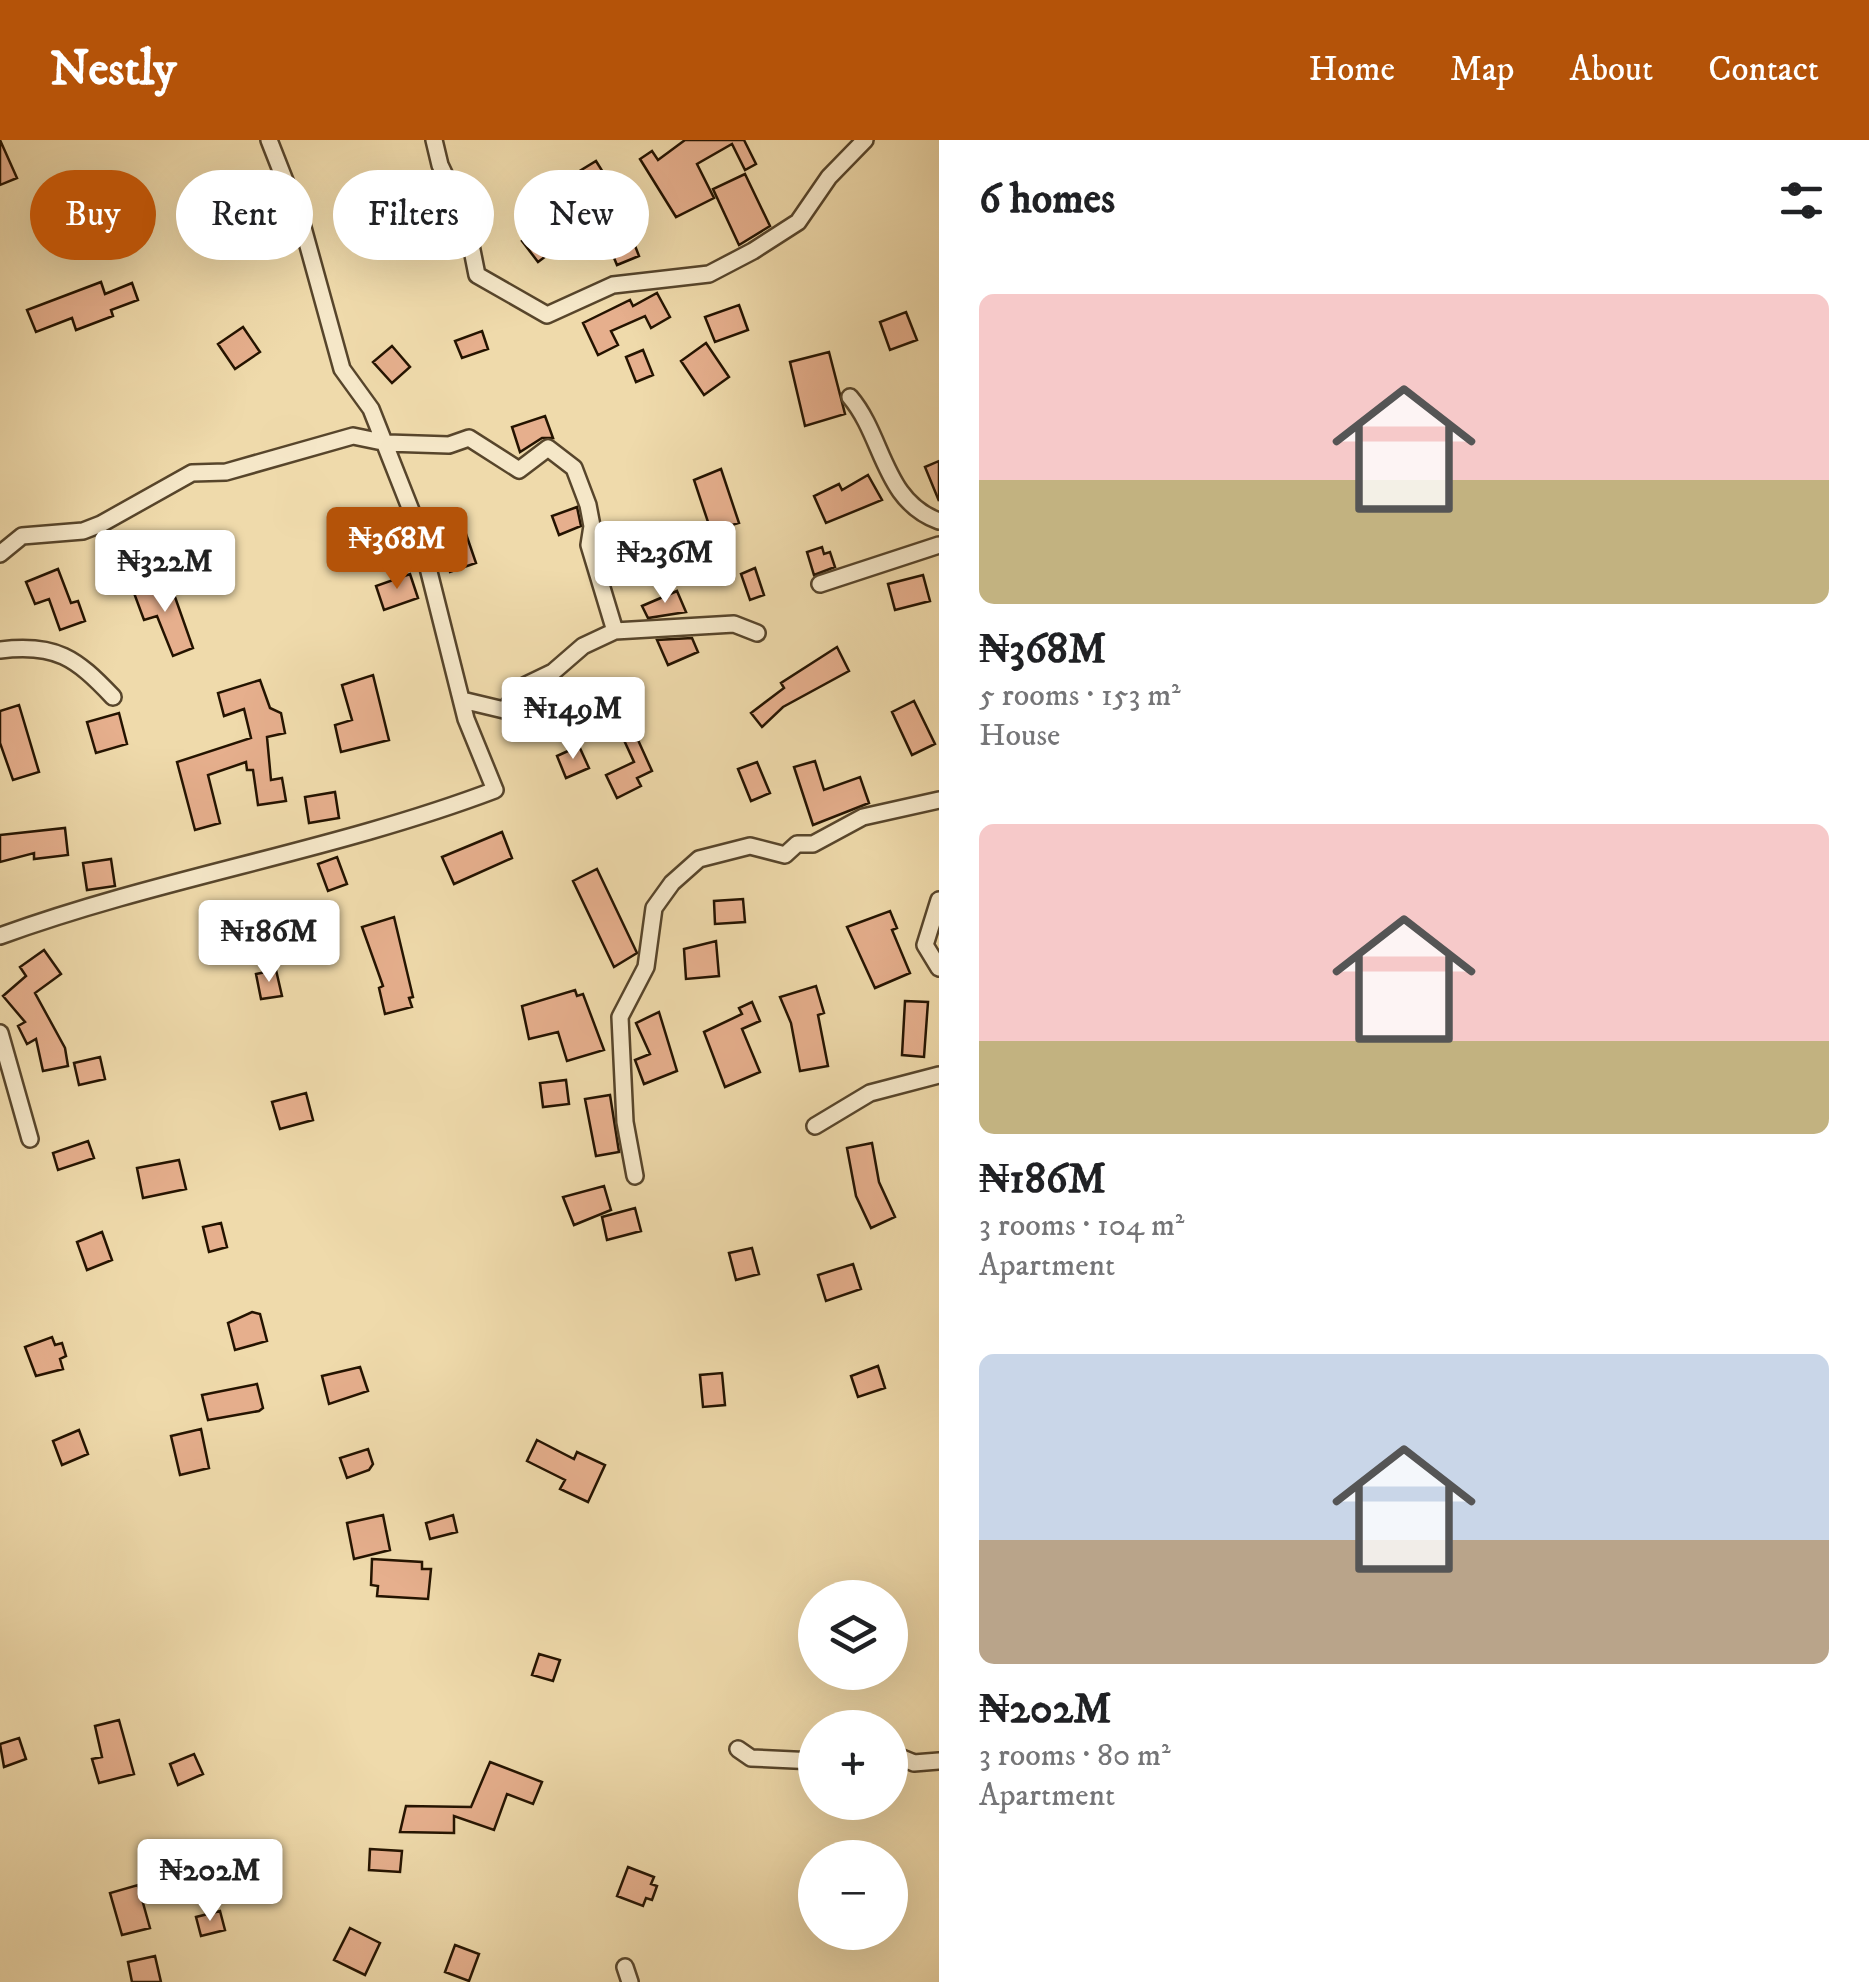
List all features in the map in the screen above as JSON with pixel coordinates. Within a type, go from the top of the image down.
[{"type":"street","points":[[0,936],[123,895],[175,886],[426,815],[495,790],[445,648],[418,528],[371,409],[342,369],[302,224],[269,140]]},
{"type":"street","points":[[434,140],[440,165],[466,220],[477,275],[548,315],[613,285],[709,274],[752,251],[798,222],[829,177],[866,140]]},
{"type":"street","points":[[850,396],[866,415],[879,456],[903,498],[919,514],[939,521]]},
{"type":"street","points":[[0,554],[22,536],[83,531],[101,524],[192,473],[240,469],[274,456],[316,450],[344,437],[387,443],[449,444],[470,438],[519,470],[548,448],[574,468],[592,526],[589,545],[616,631]]},
{"type":"street","points":[[820,584],[939,545]]},
{"type":"street","points":[[462,700],[504,710],[526,684],[554,672],[583,646],[616,631],[734,624],[756,633]]},
{"type":"street","points":[[0,650],[56,651],[81,663],[113,697]]},
{"type":"street","points":[[635,1176],[625,1122],[620,1017],[641,983],[654,908],[672,882],[698,859],[750,846],[785,855],[797,844],[813,844],[862,817],[939,800]]},
{"type":"street","points":[[939,900],[925,946],[939,968]]},
{"type":"street","points":[[0,1033],[30,1140]]},
{"type":"street","points":[[815,1126],[870,1094],[939,1074]]},
{"type":"street","points":[[738,1748],[751,1758],[798,1759]]},
{"type":"street","points":[[908,1760],[939,1760]]},
{"type":"building","points":[[0,140],[17,178],[0,185]]},
{"type":"building","points":[[685,140],[744,140],[756,164],[745,170],[732,144],[697,164],[714,198],[676,217],[640,159],[652,151],[658,160]]},
{"type":"building","points":[[596,161],[602,170],[581,170]]},
{"type":"building","points":[[745,174],[770,226],[739,245],[713,189]]},
{"type":"building","points":[[101,282],[105,294],[132,283],[138,300],[111,310],[113,316],[76,330],[72,318],[36,332],[27,310]]},
{"type":"building","points":[[657,293],[670,317],[651,328],[645,316],[611,331],[618,345],[598,355],[583,323],[630,300],[633,306]]},
{"type":"building","points":[[739,305],[748,330],[715,342],[705,317]]},
{"type":"building","points":[[906,312],[917,340],[890,350],[880,322]]},
{"type":"building","points":[[243,327],[260,352],[235,369],[218,344]]},
{"type":"building","points":[[482,331],[488,349],[462,358],[455,341]]},
{"type":"building","points":[[706,343],[729,377],[704,395],[681,361]]},
{"type":"building","points":[[392,346],[410,367],[392,383],[373,362]]},
{"type":"building","points":[[643,350],[653,375],[636,382],[626,357]]},
{"type":"building","points":[[829,352],[845,414],[805,426],[790,362]]},
{"type":"building","points":[[545,416],[553,438],[542,438],[520,452],[512,427]]},
{"type":"building","points":[[939,461],[939,501],[925,467]]},
{"type":"building","points":[[721,469],[739,523],[711,531],[694,480]]},
{"type":"building","points":[[868,475],[882,500],[826,523],[814,496],[839,484],[842,490]]},
{"type":"building","points":[[577,507],[581,526],[559,535],[552,516]]},
{"type":"building","points":[[466,534],[476,563],[450,572],[440,543]]},
{"type":"building","points":[[822,547],[824,554],[830,552],[835,567],[814,575],[807,552]]},
{"type":"building","points":[[755,568],[764,595],[750,600],[741,574]]},
{"type":"building","points":[[58,569],[71,603],[78,601],[85,621],[60,630],[49,599],[35,604],[26,582]]},
{"type":"building","points":[[410,574],[418,598],[384,610],[376,586]]},
{"type":"building","points":[[923,575],[930,601],[895,610],[888,584]]},
{"type":"building","points":[[169,580],[193,648],[173,656],[157,616],[144,620],[134,593]]},
{"type":"building","points":[[677,591],[686,612],[648,618],[642,606]]},
{"type":"building","points":[[692,638],[698,652],[668,665],[657,640]]},
{"type":"building","points":[[837,647],[849,671],[783,707],[762,727],[751,713],[784,688],[781,683]]},
{"type":"building","points":[[373,675],[389,740],[341,752],[335,725],[352,720],[342,685]]},
{"type":"building","points":[[260,680],[270,708],[281,713],[285,733],[267,737],[271,780],[282,778],[286,801],[258,805],[253,770],[247,770],[246,762],[208,775],[220,823],[195,830],[177,762],[251,738],[244,709],[224,716],[218,693]]},
{"type":"building","points":[[914,701],[935,744],[912,755],[892,712]]},
{"type":"building","points":[[19,705],[39,772],[13,780],[0,743],[0,711]]},
{"type":"building","points":[[119,713],[127,744],[96,753],[87,722]]},
{"type":"building","points":[[629,720],[652,771],[637,778],[641,786],[617,798],[606,775],[634,762],[617,725]]},
{"type":"building","points":[[579,746],[589,768],[566,778],[557,756]]},
{"type":"building","points":[[815,761],[824,790],[860,777],[869,803],[813,825],[794,767]]},
{"type":"building","points":[[757,762],[770,793],[751,801],[738,769]]},
{"type":"building","points":[[335,792],[339,818],[309,823],[305,797]]},
{"type":"building","points":[[65,828],[68,855],[34,859],[34,853],[0,862],[0,835]]},
{"type":"building","points":[[502,832],[512,858],[454,884],[442,857]]},
{"type":"building","points":[[337,857],[347,884],[328,891],[318,864]]},
{"type":"building","points":[[111,859],[115,886],[87,890],[83,863]]},
{"type":"building","points":[[597,869],[637,953],[614,967],[573,881]]},
{"type":"building","points":[[743,899],[745,922],[715,924],[714,901]]},
{"type":"building","points":[[890,911],[897,928],[892,930],[910,973],[875,988],[847,927]]},
{"type":"building","points":[[394,917],[413,997],[409,998],[412,1007],[385,1014],[379,988],[383,986],[362,927]]},
{"type":"building","points":[[285,922],[289,955],[267,957],[264,925]]},
{"type":"building","points":[[716,941],[719,976],[686,979],[684,949]]},
{"type":"building","points":[[44,950],[61,974],[35,993],[65,1048],[68,1066],[43,1071],[36,1039],[27,1044],[18,1026],[25,1022],[3,996],[26,976],[20,967]]},
{"type":"building","points":[[276,970],[282,996],[261,999],[256,974]]},
{"type":"building","points":[[816,986],[824,1013],[818,1015],[828,1066],[800,1071],[791,1023],[780,997]]},
{"type":"building","points":[[575,990],[577,996],[583,994],[604,1050],[567,1061],[558,1032],[529,1039],[522,1006]]},
{"type":"building","points":[[905,1001],[928,1002],[924,1057],[902,1055]]},
{"type":"building","points":[[752,1002],[760,1021],[742,1029],[760,1072],[725,1087],[704,1032],[742,1014],[739,1008]]},
{"type":"building","points":[[659,1012],[677,1071],[644,1084],[635,1060],[650,1054],[636,1023]]},
{"type":"building","points":[[100,1057],[105,1079],[79,1085],[74,1063]]},
{"type":"building","points":[[566,1080],[569,1104],[543,1107],[540,1083]]},
{"type":"building","points":[[306,1093],[313,1120],[280,1129],[272,1102]]},
{"type":"building","points":[[610,1095],[619,1152],[596,1156],[585,1099]]},
{"type":"building","points":[[88,1141],[94,1158],[58,1170],[53,1153]]},
{"type":"building","points":[[872,1143],[879,1182],[895,1217],[871,1228],[856,1196],[847,1148]]},
{"type":"building","points":[[179,1160],[186,1189],[143,1198],[137,1168]]},
{"type":"building","points":[[604,1186],[611,1210],[574,1225],[563,1197]]},
{"type":"building","points":[[635,1208],[641,1231],[607,1240],[602,1217]]},
{"type":"building","points":[[221,1223],[227,1247],[209,1252],[203,1227]]},
{"type":"building","points":[[102,1232],[112,1260],[87,1270],[77,1242]]},
{"type":"building","points":[[752,1248],[759,1274],[736,1280],[729,1253]]},
{"type":"building","points":[[853,1264],[861,1289],[826,1301],[818,1275]]},
{"type":"building","points":[[252,1312],[260,1314],[267,1341],[235,1350],[228,1323]]},
{"type":"building","points":[[52,1337],[55,1345],[62,1343],[66,1356],[60,1359],[63,1369],[36,1376],[25,1347]]},
{"type":"building","points":[[878,1366],[885,1388],[858,1397],[851,1376]]},
{"type":"building","points":[[360,1367],[368,1391],[329,1404],[322,1376]]},
{"type":"building","points":[[722,1373],[725,1405],[703,1407],[700,1375]]},
{"type":"building","points":[[257,1384],[263,1408],[259,1411],[208,1420],[202,1395]]},
{"type":"building","points":[[201,1429],[209,1468],[180,1475],[171,1436]]},
{"type":"building","points":[[79,1430],[88,1454],[62,1465],[53,1441]]},
{"type":"building","points":[[537,1440],[574,1459],[577,1452],[605,1465],[588,1502],[560,1489],[565,1480],[527,1461]]},
{"type":"building","points":[[368,1449],[373,1464],[369,1470],[347,1478],[340,1458]]},
{"type":"building","points":[[383,1515],[390,1550],[354,1559],[347,1523]]},
{"type":"building","points":[[453,1515],[457,1532],[430,1539],[426,1523]]},
{"type":"building","points":[[372,1559],[422,1562],[422,1569],[431,1569],[428,1599],[377,1596],[378,1586],[371,1585]]},
{"type":"building","points":[[539,1654],[560,1660],[553,1681],[532,1675]]},
{"type":"building","points":[[119,1720],[134,1774],[99,1783],[92,1759],[102,1757],[95,1726]]},
{"type":"building","points":[[19,1738],[26,1759],[4,1767],[0,1744]]},
{"type":"building","points":[[194,1754],[203,1774],[178,1785],[170,1764]]},
{"type":"building","points":[[490,1762],[542,1782],[533,1804],[507,1794],[494,1830],[454,1816],[454,1833],[400,1832],[406,1806],[471,1807]]},
{"type":"building","points":[[370,1849],[402,1851],[400,1872],[369,1870]]},
{"type":"building","points":[[628,1867],[654,1877],[651,1884],[657,1886],[652,1900],[646,1898],[643,1906],[617,1896]]},
{"type":"building","points":[[138,1885],[150,1928],[122,1935],[110,1893]]},
{"type":"building","points":[[220,1911],[225,1930],[201,1936],[196,1917]]},
{"type":"building","points":[[350,1928],[380,1943],[365,1975],[334,1960]]},
{"type":"building","points":[[455,1945],[479,1954],[469,1981],[445,1972]]},
{"type":"building","points":[[155,1956],[161,1982],[132,1982],[128,1962]]}]
